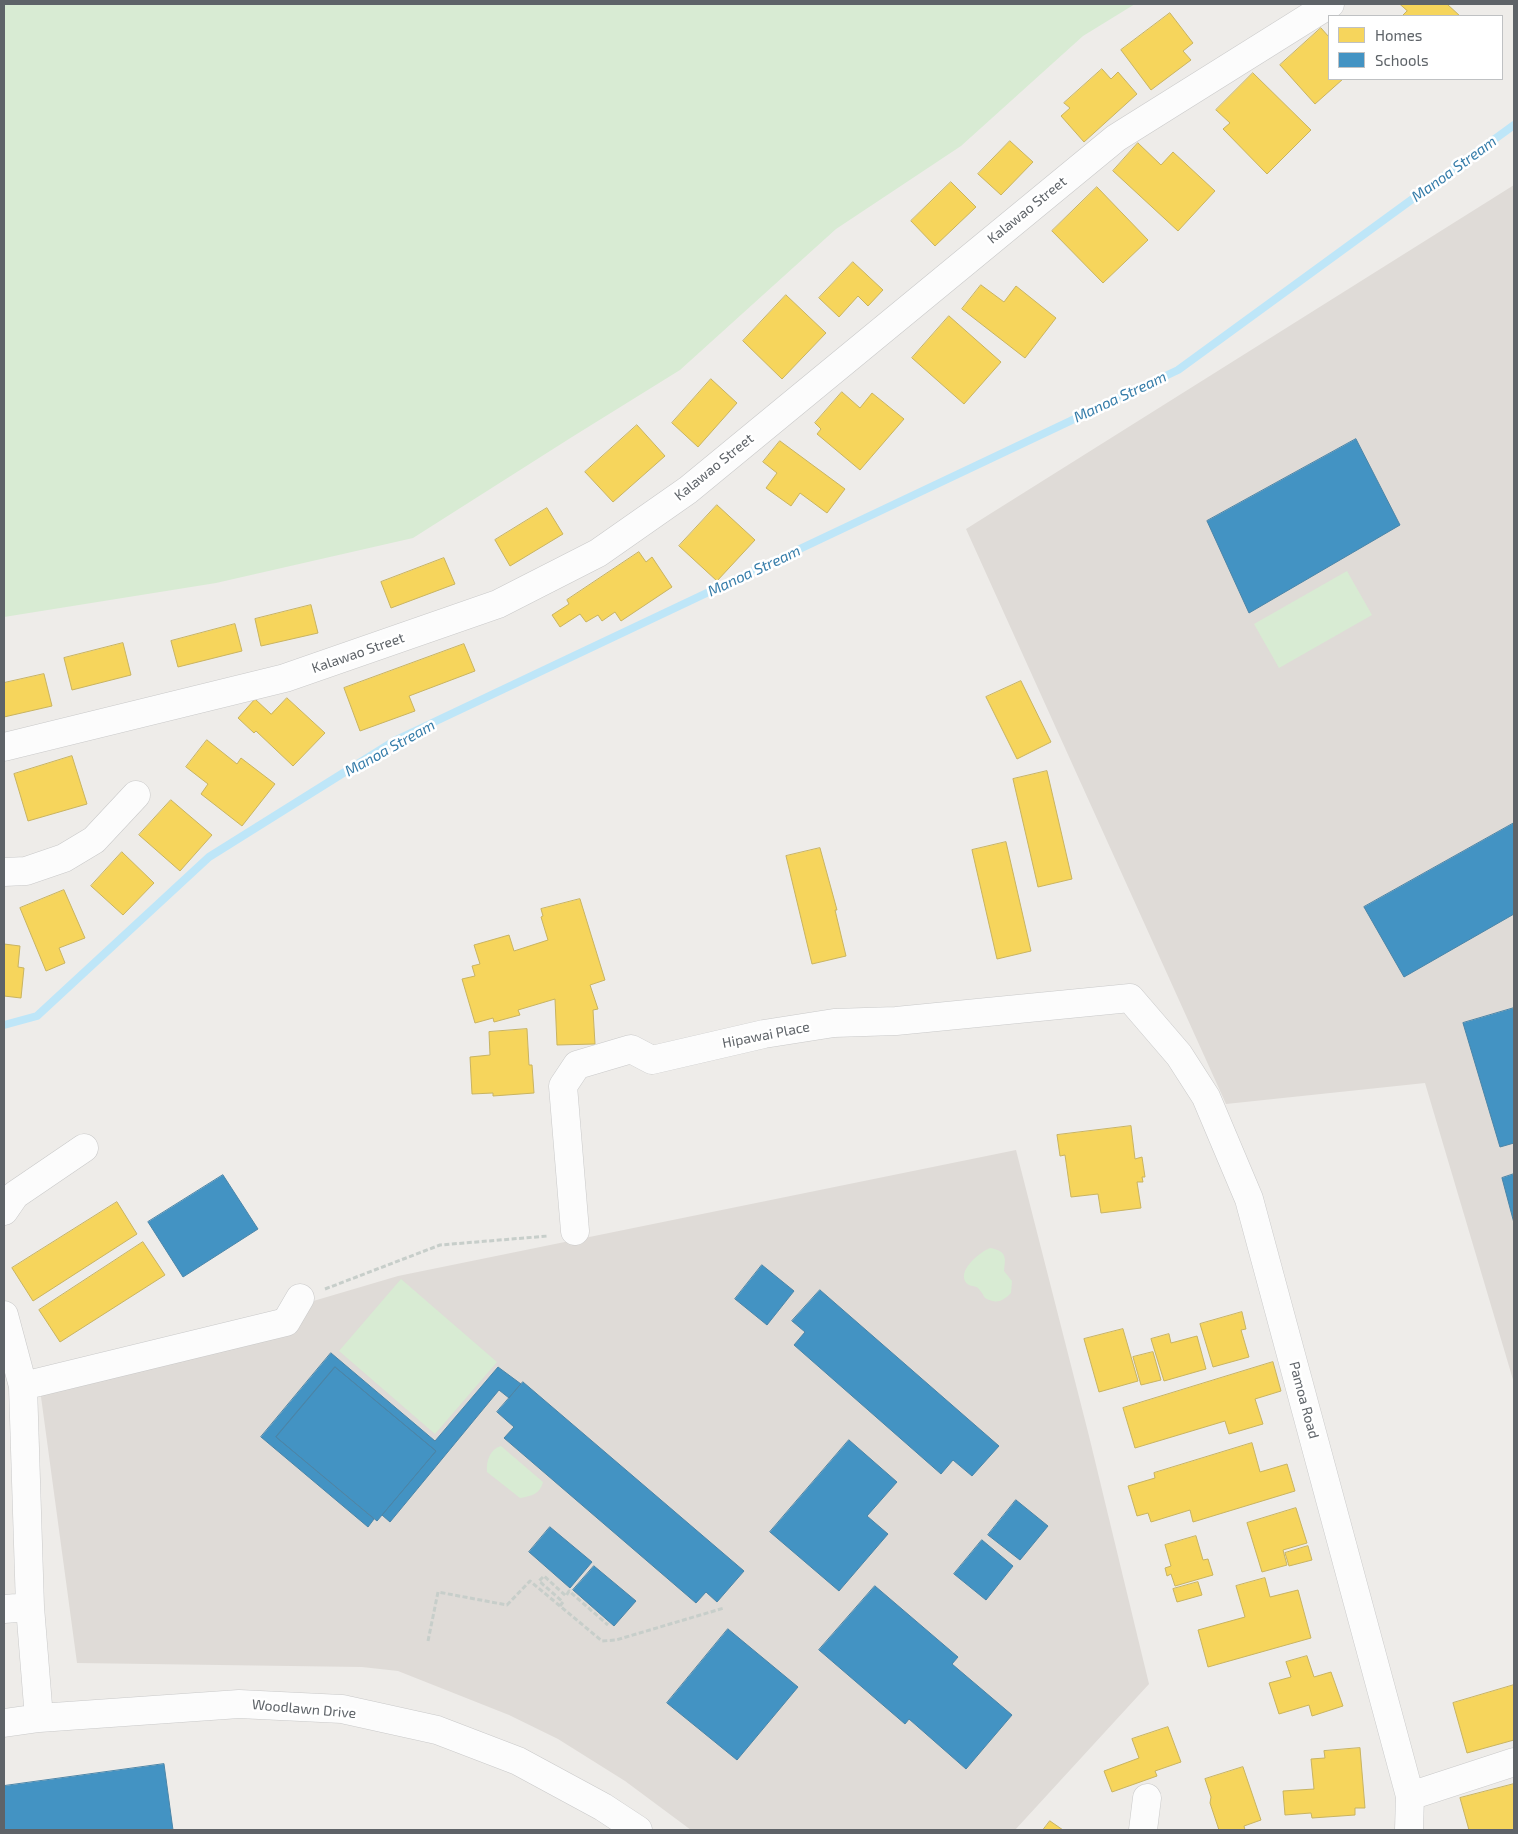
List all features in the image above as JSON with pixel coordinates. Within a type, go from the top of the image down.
[{"type":"street","name":"Kalawao Street","points":[[4,747],[285,678],[498,604],[598,553],[688,490],[1116,138],[1330,4]]},
{"type":"street","points":[[4,872],[26,871],[64,858],[94,840],[136,795]]},
{"type":"street","name":"Hipawai Place","points":[[575,1231],[563,1086],[577,1066],[631,1049],[652,1060],[764,1034],[834,1023],[896,1022],[1130,998]]},
{"type":"street","name":"Pamoa Road","points":[[1130,998],[1179,1055],[1206,1097],[1249,1198],[1410,1796],[1409,1830]]},
{"type":"street","points":[[4,1211],[14,1195],[84,1148]]},
{"type":"street","points":[[23,1386],[286,1322],[300,1298]]},
{"type":"street","points":[[4,1315],[23,1386],[17,1608],[39,1718]]},
{"type":"street","name":"Woodlawn Drive","points":[[4,1723],[39,1718],[239,1704],[342,1709],[437,1730],[518,1761],[604,1807],[638,1830]]},
{"type":"street","points":[[1410,1796],[1514,1762]]},
{"type":"street","points":[[1143,1830],[1148,1798]]},
{"type":"path","points":[[300,1298],[440,1245],[542,1237],[575,1231]]},
{"type":"path","points":[[560,1606],[563,1602],[539,1581],[544,1576],[566,1596],[570,1591],[608,1625]]},
{"type":"path","points":[[428,1640],[438,1592],[507,1605],[530,1581],[602,1641],[616,1640],[724,1608]]},
{"type":"shaded area","points":[[1514,185],[1514,1383],[1425,1083],[1226,1104],[966,529]]},
{"type":"shaded area","points":[[1016,1150],[1089,1436],[1149,1684],[1015,1830],[691,1830],[625,1781],[558,1739],[509,1715],[398,1671],[362,1667],[77,1663],[39,1382],[398,1276]]},
{"type":"green space","points":[[4,4],[1135,4],[1083,36],[961,146],[836,229],[680,370],[413,538],[216,583],[4,617]]},
{"type":"green space","points":[[1347,571],[1372,615],[1279,668],[1254,624]]},
{"type":"green space","points":[[990,1248],[1004,1255],[1004,1271],[1012,1281],[1011,1293],[999,1301],[985,1298],[978,1288],[966,1283],[964,1276],[968,1266],[981,1253]]},
{"type":"green space","points":[[401,1279],[497,1362],[435,1434],[339,1351]]},
{"type":"green space","points":[[501,1446],[543,1482],[538,1492],[520,1498],[487,1472],[487,1464],[491,1453]]},
{"type":"building: Homes","points":[[1400,4],[1447,4],[1459,15],[1403,15],[1407,11]]},
{"type":"building: Homes","points":[[1170,13],[1193,43],[1183,51],[1191,60],[1151,90],[1121,50]]},
{"type":"building: Homes","points":[[1321,28],[1328,36],[1328,80],[1342,80],[1315,104],[1280,65]]},
{"type":"building: Homes","points":[[1102,69],[1111,79],[1118,72],[1137,94],[1084,142],[1061,116],[1070,108],[1064,103]]},
{"type":"building: Homes","points":[[1253,73],[1311,130],[1267,174],[1223,129],[1230,123],[1216,110]]},
{"type":"building: Homes","points":[[1010,141],[1033,162],[1001,195],[978,174]]},
{"type":"building: Homes","points":[[1138,143],[1161,165],[1173,152],[1215,191],[1178,231],[1113,171]]},
{"type":"building: Homes","points":[[951,182],[976,207],[935,246],[911,221]]},
{"type":"building: Homes","points":[[1097,187],[1148,240],[1103,283],[1052,231]]},
{"type":"building: Homes","points":[[853,262],[883,290],[868,306],[858,296],[839,317],[819,298]]},
{"type":"building: Homes","points":[[981,285],[1004,302],[1016,286],[1056,318],[1025,358],[962,309]]},
{"type":"building: Homes","points":[[786,295],[826,333],[782,379],[743,341]]},
{"type":"building: Homes","points":[[949,316],[1001,362],[964,404],[912,358]]},
{"type":"building: Homes","points":[[711,379],[737,403],[698,447],[672,423]]},
{"type":"building: Homes","points":[[842,392],[860,408],[872,393],[904,419],[860,470],[817,434],[821,429],[815,423]]},
{"type":"building: Homes","points":[[637,425],[665,456],[613,502],[585,472]]},
{"type":"building: Homes","points":[[780,441],[845,489],[827,513],[800,493],[791,506],[766,488],[777,473],[763,462]]},
{"type":"building: Homes","points":[[717,505],[755,540],[717,581],[679,546]]},
{"type":"building: Homes","points":[[547,508],[563,534],[510,566],[495,540]]},
{"type":"building: Homes","points":[[639,552],[646,562],[652,557],[672,587],[621,621],[615,612],[602,621],[598,615],[586,622],[580,614],[560,627],[552,615],[569,604],[567,600]]},
{"type":"building: Homes","points":[[444,558],[455,584],[391,608],[381,582]]},
{"type":"building: Homes","points":[[311,605],[318,633],[261,646],[255,619]]},
{"type":"building: Homes","points":[[235,624],[242,651],[178,667],[171,641]]},
{"type":"building: Homes","points":[[123,643],[131,675],[72,690],[64,658]]},
{"type":"building: Homes","points":[[464,644],[475,671],[409,696],[415,711],[360,731],[344,688]]},
{"type":"building: Homes","points":[[44,674],[52,706],[4,717],[4,683]]},
{"type":"building: Homes","points":[[1021,681],[1051,742],[1017,759],[986,697]]},
{"type":"building: Homes","points":[[287,698],[325,733],[293,766],[256,731],[254,733],[238,718],[255,699],[271,714]]},
{"type":"building: Homes","points":[[207,740],[237,764],[241,758],[275,784],[242,826],[201,794],[208,784],[186,767]]},
{"type":"building: Homes","points":[[72,756],[87,804],[28,821],[14,774]]},
{"type":"building: Homes","points":[[1047,771],[1072,879],[1038,887],[1013,779]]},
{"type":"building: Homes","points":[[171,800],[212,835],[180,871],[139,835]]},
{"type":"building: Homes","points":[[1006,842],[1031,951],[997,959],[972,850]]},
{"type":"building: Homes","points":[[820,848],[837,910],[835,910],[846,956],[812,964],[786,856]]},
{"type":"building: Homes","points":[[122,852],[154,883],[123,915],[91,886]]},
{"type":"building: Homes","points":[[64,890],[85,938],[59,948],[65,963],[46,971],[20,908]]},
{"type":"building: Homes","points":[[580,899],[605,980],[590,985],[598,1009],[593,1010],[595,1044],[557,1045],[555,999],[518,1010],[520,1015],[494,1022],[493,1018],[475,1023],[462,979],[475,976],[472,966],[480,964],[474,945],[509,935],[514,951],[548,940],[541,917],[543,916],[541,909]]},
{"type":"building: Homes","points":[[4,944],[20,946],[18,967],[24,968],[21,998],[4,996]]},
{"type":"building: Homes","points":[[527,1029],[529,1065],[532,1065],[534,1093],[493,1096],[493,1093],[472,1094],[470,1057],[490,1055],[489,1032]]},
{"type":"building: Homes","points":[[1131,1126],[1135,1159],[1142,1157],[1145,1177],[1142,1177],[1143,1182],[1137,1182],[1141,1208],[1101,1213],[1098,1194],[1071,1197],[1065,1155],[1060,1156],[1057,1135]]},
{"type":"building: Homes","points":[[117,1202],[137,1234],[33,1301],[12,1268]]},
{"type":"building: Homes","points":[[143,1242],[165,1275],[60,1342],[39,1310]]},
{"type":"building: Homes","points":[[1242,1312],[1246,1329],[1241,1330],[1249,1357],[1213,1367],[1200,1324]]},
{"type":"building: Homes","points":[[1123,1329],[1138,1381],[1099,1392],[1084,1339]]},
{"type":"building: Homes","points":[[1169,1334],[1171,1343],[1197,1336],[1206,1369],[1164,1381],[1151,1339]]},
{"type":"building: Homes","points":[[1153,1352],[1161,1380],[1141,1385],[1133,1357]]},
{"type":"building: Homes","points":[[1273,1362],[1281,1391],[1255,1399],[1263,1424],[1229,1434],[1225,1421],[1135,1448],[1123,1408]]},
{"type":"building: Homes","points":[[1252,1443],[1260,1472],[1287,1464],[1295,1491],[1193,1522],[1190,1510],[1151,1522],[1148,1513],[1137,1516],[1128,1486],[1155,1478],[1154,1473]]},
{"type":"building: Homes","points":[[1296,1508],[1307,1543],[1283,1550],[1287,1565],[1262,1572],[1247,1523]]},
{"type":"building: Homes","points":[[1196,1536],[1203,1560],[1208,1559],[1213,1575],[1175,1586],[1171,1574],[1167,1576],[1165,1568],[1171,1566],[1165,1545]]},
{"type":"building: Homes","points":[[1308,1546],[1312,1560],[1289,1566],[1285,1553]]},
{"type":"building: Homes","points":[[1265,1578],[1270,1597],[1298,1590],[1311,1638],[1208,1667],[1198,1630],[1245,1617],[1236,1586]]},
{"type":"building: Homes","points":[[1198,1582],[1202,1595],[1177,1602],[1173,1589]]},
{"type":"building: Homes","points":[[1307,1656],[1314,1677],[1331,1672],[1343,1706],[1312,1716],[1309,1705],[1279,1714],[1269,1683],[1291,1677],[1286,1662]]},
{"type":"building: Homes","points":[[1514,1685],[1514,1740],[1467,1753],[1453,1703]]},
{"type":"building: Homes","points":[[1168,1727],[1181,1762],[1155,1771],[1157,1776],[1112,1792],[1104,1771],[1139,1758],[1132,1739]]},
{"type":"building: Homes","points":[[1360,1748],[1365,1808],[1355,1808],[1355,1815],[1312,1818],[1311,1813],[1285,1815],[1283,1791],[1314,1789],[1311,1759],[1325,1758],[1324,1751]]},
{"type":"building: Homes","points":[[1243,1767],[1261,1820],[1244,1826],[1245,1830],[1219,1830],[1210,1803],[1211,1797],[1205,1779]]},
{"type":"building: Homes","points":[[1514,1784],[1514,1830],[1469,1830],[1460,1798]]},
{"type":"building: Homes","points":[[1050,1821],[1063,1830],[1043,1830]]},
{"type":"building: Schools","points":[[1356,439],[1400,525],[1249,613],[1207,521]]},
{"type":"building: Schools","points":[[1514,823],[1514,914],[1404,977],[1364,907]]},
{"type":"building: Schools","points":[[1514,1008],[1514,1143],[1500,1147],[1463,1023]]},
{"type":"building: Schools","points":[[1514,1174],[1514,1223],[1502,1178]]},
{"type":"building: Schools","points":[[223,1175],[258,1229],[183,1277],[148,1222]]},
{"type":"building: Schools","points":[[762,1265],[794,1291],[767,1325],[735,1299]]},
{"type":"building: Schools","points":[[820,1290],[999,1446],[972,1476],[953,1460],[941,1474],[794,1345],[805,1332],[792,1321]]},
{"type":"building: Schools","points":[[331,1353],[435,1441],[498,1367],[521,1384],[509,1398],[499,1390],[390,1522],[382,1515],[436,1451],[335,1367],[276,1437],[374,1519],[368,1527],[261,1437]]},
{"type":"building: Schools","points":[[335,1367],[436,1451],[377,1521],[276,1437]]},
{"type":"building: Schools","points":[[523,1382],[744,1571],[717,1602],[706,1592],[696,1603],[504,1438],[514,1427],[497,1412]]},
{"type":"building: Schools","points":[[849,1440],[897,1482],[867,1516],[888,1534],[839,1591],[770,1532]]},
{"type":"building: Schools","points":[[1016,1500],[1048,1526],[1020,1560],[988,1535]]},
{"type":"building: Schools","points":[[550,1527],[592,1562],[570,1588],[529,1552]]},
{"type":"building: Schools","points":[[982,1540],[1013,1566],[986,1600],[954,1574]]},
{"type":"building: Schools","points":[[594,1566],[636,1601],[614,1626],[573,1590]]},
{"type":"building: Schools","points":[[875,1586],[958,1657],[952,1664],[1012,1715],[966,1769],[909,1719],[905,1724],[819,1650]]},
{"type":"building: Schools","points":[[728,1629],[798,1687],[737,1760],[667,1703]]},
{"type":"building: Schools","points":[[164,1764],[173,1830],[4,1830],[4,1786]]},
{"type":"waterway","name":"Manoa Stream","points":[[4,1025],[37,1016],[209,857],[396,740],[1178,370],[1514,125]]}]
